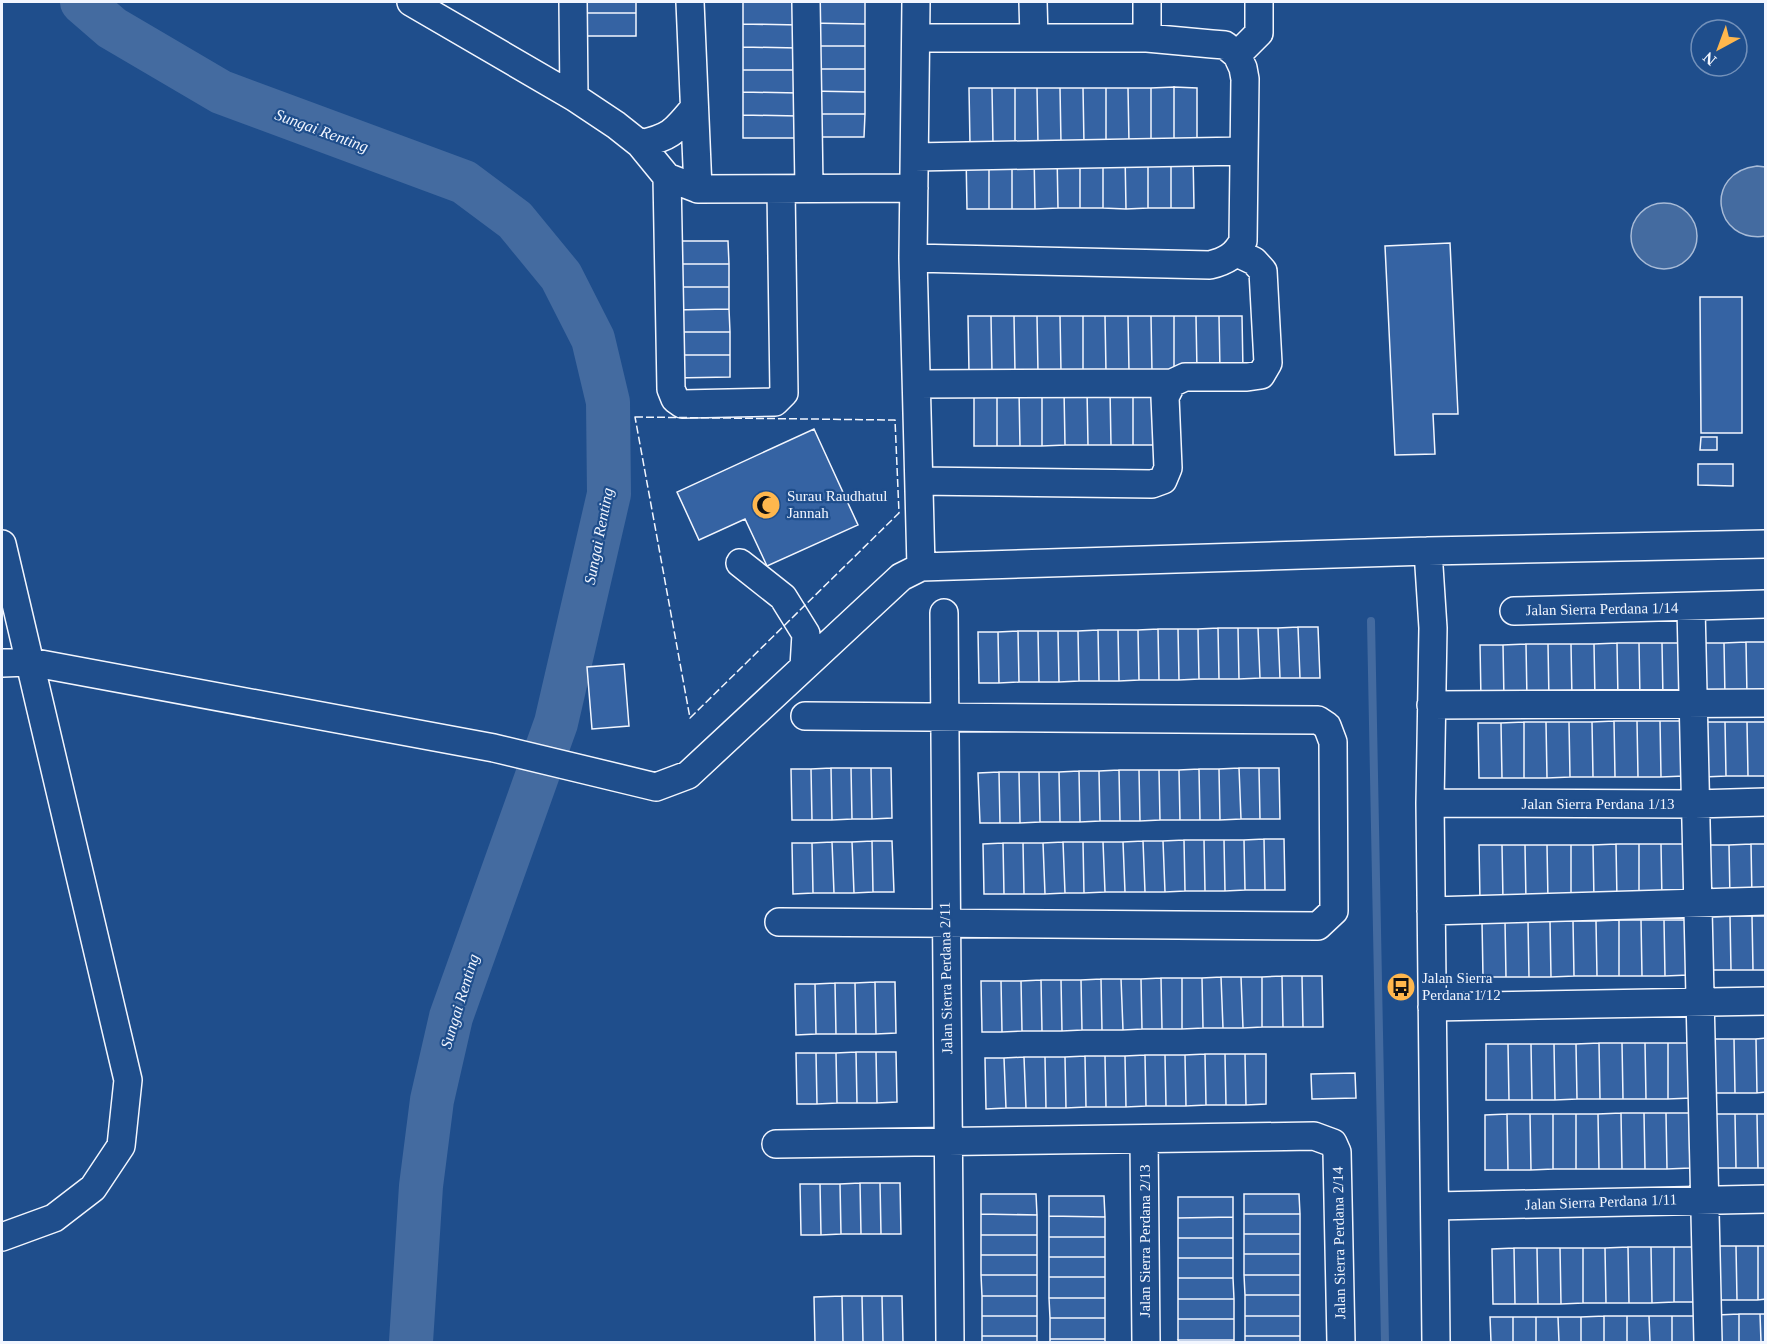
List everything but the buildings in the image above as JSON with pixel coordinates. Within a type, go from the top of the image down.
[{"type":"street","points":[[411,2],[456,15],[616,125],[640,144],[667,177],[698,189],[914,188]]},
{"type":"street","points":[[573,2],[574,97]]},
{"type":"street","points":[[690,2],[698,189]]},
{"type":"street","points":[[806,2],[809,188]]},
{"type":"street","points":[[916,2],[913,258],[921,567]]},
{"type":"street","points":[[1033,2],[1034,38]]},
{"type":"street","points":[[1147,2],[1147,38]]},
{"type":"street","points":[[1237,55],[1259,33],[1259,2]]},
{"type":"street","points":[[913,258],[1210,265],[1226,261],[1237,253],[1243,241],[1245,79],[1237,55],[1225,45],[1147,38],[916,38]]},
{"type":"street","points":[[640,144],[674,133],[694,108]]},
{"type":"street","points":[[915,157],[1244,151]]},
{"type":"street","points":[[667,177],[671,388],[675,399],[682,404],[768,403],[780,399],[784,393],[782,189]]},
{"type":"street","points":[[916,384],[1172,383],[1185,377],[1261,375],[1268,363],[1263,271],[1254,261],[1237,253]]},
{"type":"street","points":[[919,481],[1152,484],[1162,480],[1168,468],[1165,397],[1172,383]]},
{"type":"street","points":[[2,544],[128,1080],[121,1146],[93,1188],[54,1218],[2,1238]]},
{"type":"street","points":[[2,663],[30,662],[494,748],[656,787],[688,775],[901,577],[921,567],[1428,551],[1766,544]]},
{"type":"street","points":[[1428,551],[1433,628],[1430,803],[1436,1342]]},
{"type":"street","points":[[740,563],[783,597],[806,634],[804,667]]},
{"type":"street","name":"Jalan Sierra Perdana 1/14","points":[[1514,611],[1766,604]]},
{"type":"street","points":[[1691,607],[1708,1342]]},
{"type":"street","name":"Jalan Sierra Perdana 2/11","points":[[944,613],[950,1342]]},
{"type":"street","points":[[1431,705],[1766,703]]},
{"type":"street","points":[[779,922],[1318,926],[1334,911],[1333,741],[1327,726],[1318,720],[805,716]]},
{"type":"street","name":"Jalan Sierra Perdana 1/13","points":[[1430,803],[1766,802]]},
{"type":"street","points":[[1431,911],[1766,901]]},
{"type":"street","points":[[1432,1007],[1766,1001]]},
{"type":"street","name":"Jalan Sierra Perdana 2/14","points":[[1144,1139],[1314,1136],[1333,1143],[1337,1152],[1341,1342]]},
{"type":"street","points":[[776,1144],[1144,1139]]},
{"type":"street","name":"Jalan Sierra Perdana 2/13","points":[[1144,1139],[1146,1342]]},
{"type":"street","name":"Jalan Sierra Perdana 1/11","points":[[1436,1206],[1766,1199]]},
{"type":"water","points":[[1757,166],[1765,167],[1766,236],[1748,236],[1735,229],[1726,219],[1721,206],[1722,193],[1728,181],[1740,171]]},
{"type":"water","points":[[1664,203],[1677,206],[1687,213],[1694,223],[1697,236],[1694,249],[1687,259],[1677,266],[1664,269],[1651,266],[1641,259],[1634,249],[1631,236],[1634,223],[1641,213],[1651,206]]},
{"type":"waterway","name":"Sungai Renting","points":[[82,2],[112,28],[221,92],[464,182],[515,220],[561,276],[593,339],[608,402],[609,494],[556,723],[451,1017],[432,1100],[421,1186],[411,1342]]},
{"type":"waterway","points":[[1371,621],[1385,1342]]},
{"type":"fence","points":[[635,417],[895,420],[899,513],[690,718],[635,417]]},
{"type":"place","name":"Surau Raudhatul Jannah","points":[[766,505]]},
{"type":"place","name":"Jalan Sierra Perdana 1/12","points":[[1401,987]]}]
